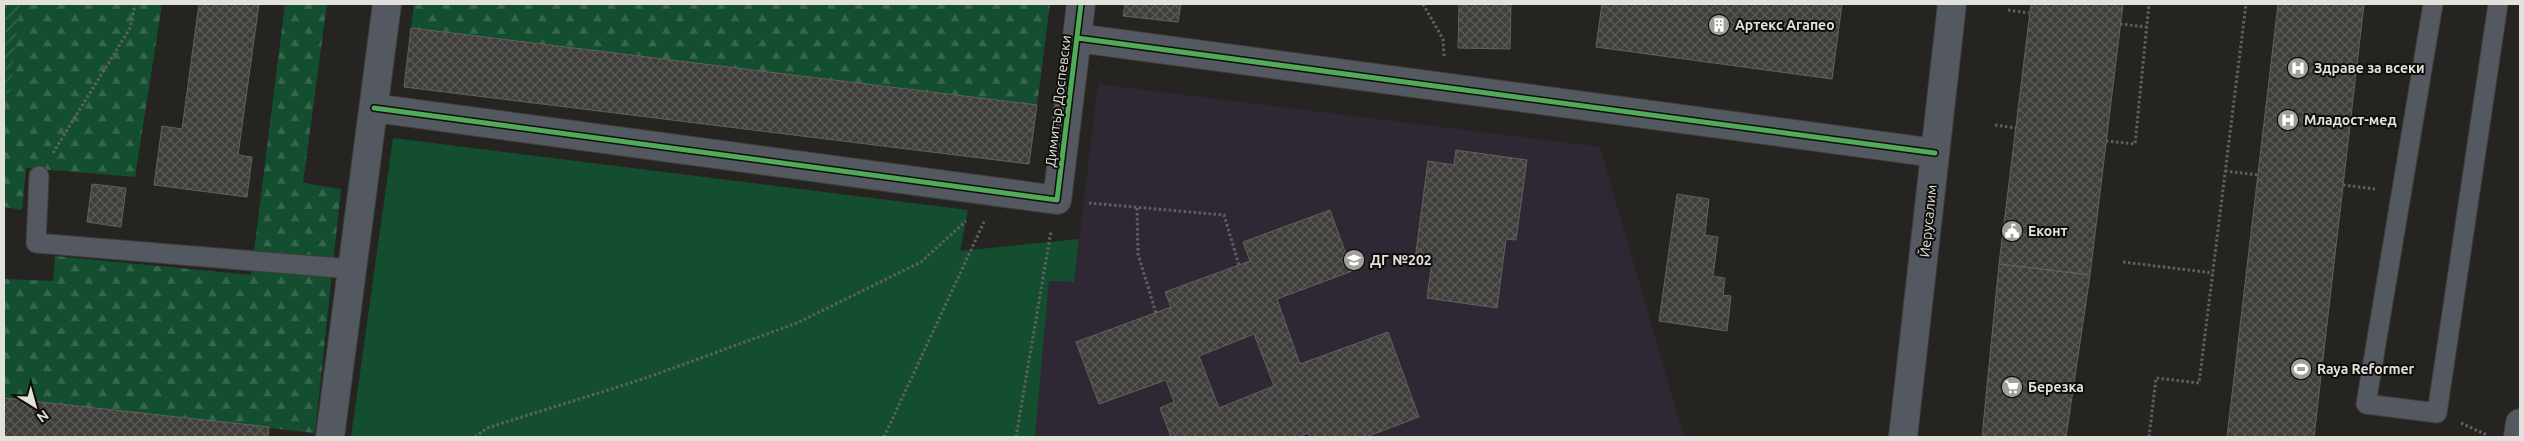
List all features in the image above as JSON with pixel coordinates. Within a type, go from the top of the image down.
[{"type":"street","points":[[330,437],[387,4]]},
{"type":"street","name":"Димитър Доспевски","points":[[1057,200],[1081,4]]},
{"type":"street","name":"Йерусалим","points":[[1903,437],[1917,329],[1934,153],[1952,4]]},
{"type":"street","points":[[1077,38],[1934,153]]},
{"type":"street","points":[[374,108],[1057,200]]},
{"type":"street","points":[[2518,437],[2520,423]]},
{"type":"lane","points":[[2433,4],[2366,404],[2437,413],[2498,4]]},
{"type":"lane","points":[[39,176],[36,242],[352,269]]},
{"type":"path","points":[[39,176],[130,28],[135,4]]},
{"type":"path","points":[[1423,4],[1443,39],[1447,88]]},
{"type":"path","points":[[2106,140],[2135,144],[2149,4]]},
{"type":"path","points":[[2149,437],[2156,378],[2199,383],[2246,4]]},
{"type":"path","points":[[2008,10],[2029,13]]},
{"type":"path","points":[[2120,24],[2147,27]]},
{"type":"path","points":[[1995,125],[2016,128]]},
{"type":"path","points":[[2225,171],[2258,174]]},
{"type":"path","points":[[475,437],[487,428],[643,379],[797,323],[921,262],[998,192]]},
{"type":"path","points":[[884,437],[998,192]]},
{"type":"path","points":[[1016,437],[1057,200]]},
{"type":"path","points":[[1084,203],[1224,215],[1239,265]]},
{"type":"path","points":[[1137,208],[1138,254],[1156,313]]},
{"type":"path","points":[[2123,262],[2213,273]]},
{"type":"path","points":[[2437,413],[2491,437]]},
{"type":"shaded area","name":"ДГ №202","points":[[1098,84],[1600,147],[1684,437],[1035,437],[1049,281],[1074,282]]},
{"type":"green space","points":[[4,4],[20,4],[10,94],[4,93]]},
{"type":"green space","points":[[20,4],[162,4],[135,177],[26,168],[22,210],[4,207],[4,93],[10,93]]},
{"type":"green space","points":[[285,4],[327,4],[303,183],[341,189],[315,433],[4,398],[4,279],[53,281],[55,256],[251,275]]},
{"type":"green space","points":[[414,4],[1050,4],[1037,105],[411,28]]},
{"type":"green space","points":[[393,138],[968,210],[960,251],[1079,239],[1074,282],[1049,281],[1035,437],[351,437]]},
{"type":"building","points":[[199,4],[259,4],[238,155],[252,157],[247,197],[154,185],[162,126],[182,129]]},
{"type":"building","points":[[1125,4],[1181,4],[1178,22],[1123,16]]},
{"type":"building","points":[[1459,4],[1511,4],[1510,49],[1458,48]]},
{"type":"building","name":"Артекс Агапео","points":[[1602,4],[1842,4],[1832,79],[1596,47]]},
{"type":"building","points":[[2031,4],[2123,4],[2090,275],[1999,264]]},
{"type":"building","points":[[2278,4],[2364,4],[2314,437],[2227,437]]},
{"type":"building","points":[[411,28],[1037,105],[1029,164],[404,87]]},
{"type":"building","points":[[1456,150],[1527,160],[1516,240],[1506,239],[1497,308],[1427,298],[1432,262],[1415,260],[1428,161],[1454,165]]},
{"type":"building","points":[[92,184],[126,188],[121,227],[87,222]]},
{"type":"building","points":[[1677,194],[1709,199],[1705,235],[1718,237],[1713,276],[1725,278],[1723,295],[1731,296],[1727,331],[1659,321]]},
{"type":"building","points":[[1330,210],[1352,271],[1277,299],[1300,364],[1388,332],[1419,417],[1366,437],[1310,437],[1309,433],[1297,437],[1171,437],[1160,408],[1174,402],[1166,380],[1099,404],[1076,342],[1171,307],[1165,292],[1250,261],[1243,242]],"holes":[[[1254,334],[1274,386],[1219,408],[1199,356]]]},
{"type":"building","points":[[1999,264],[2090,275],[2066,437],[1982,437]]},
{"type":"building","points":[[4,398],[269,427],[268,437],[4,437]]},
{"type":"cycle path","points":[[374,108],[1057,200],[1081,4]]},
{"type":"cycle path","points":[[1077,38],[1935,153]]},
{"type":"place","name":"Артекс Агапео","points":[[1719,25]]},
{"type":"place","name":"Здраве за всеки","points":[[2298,68]]},
{"type":"place","name":"Младост-мед","points":[[2288,120]]},
{"type":"place","name":"Еконт","points":[[2012,231]]},
{"type":"place","name":"ДГ №202","points":[[1354,260]]},
{"type":"place","name":"Raya Reformer","points":[[2301,369]]},
{"type":"place","name":"Березка","points":[[2012,387]]}]
